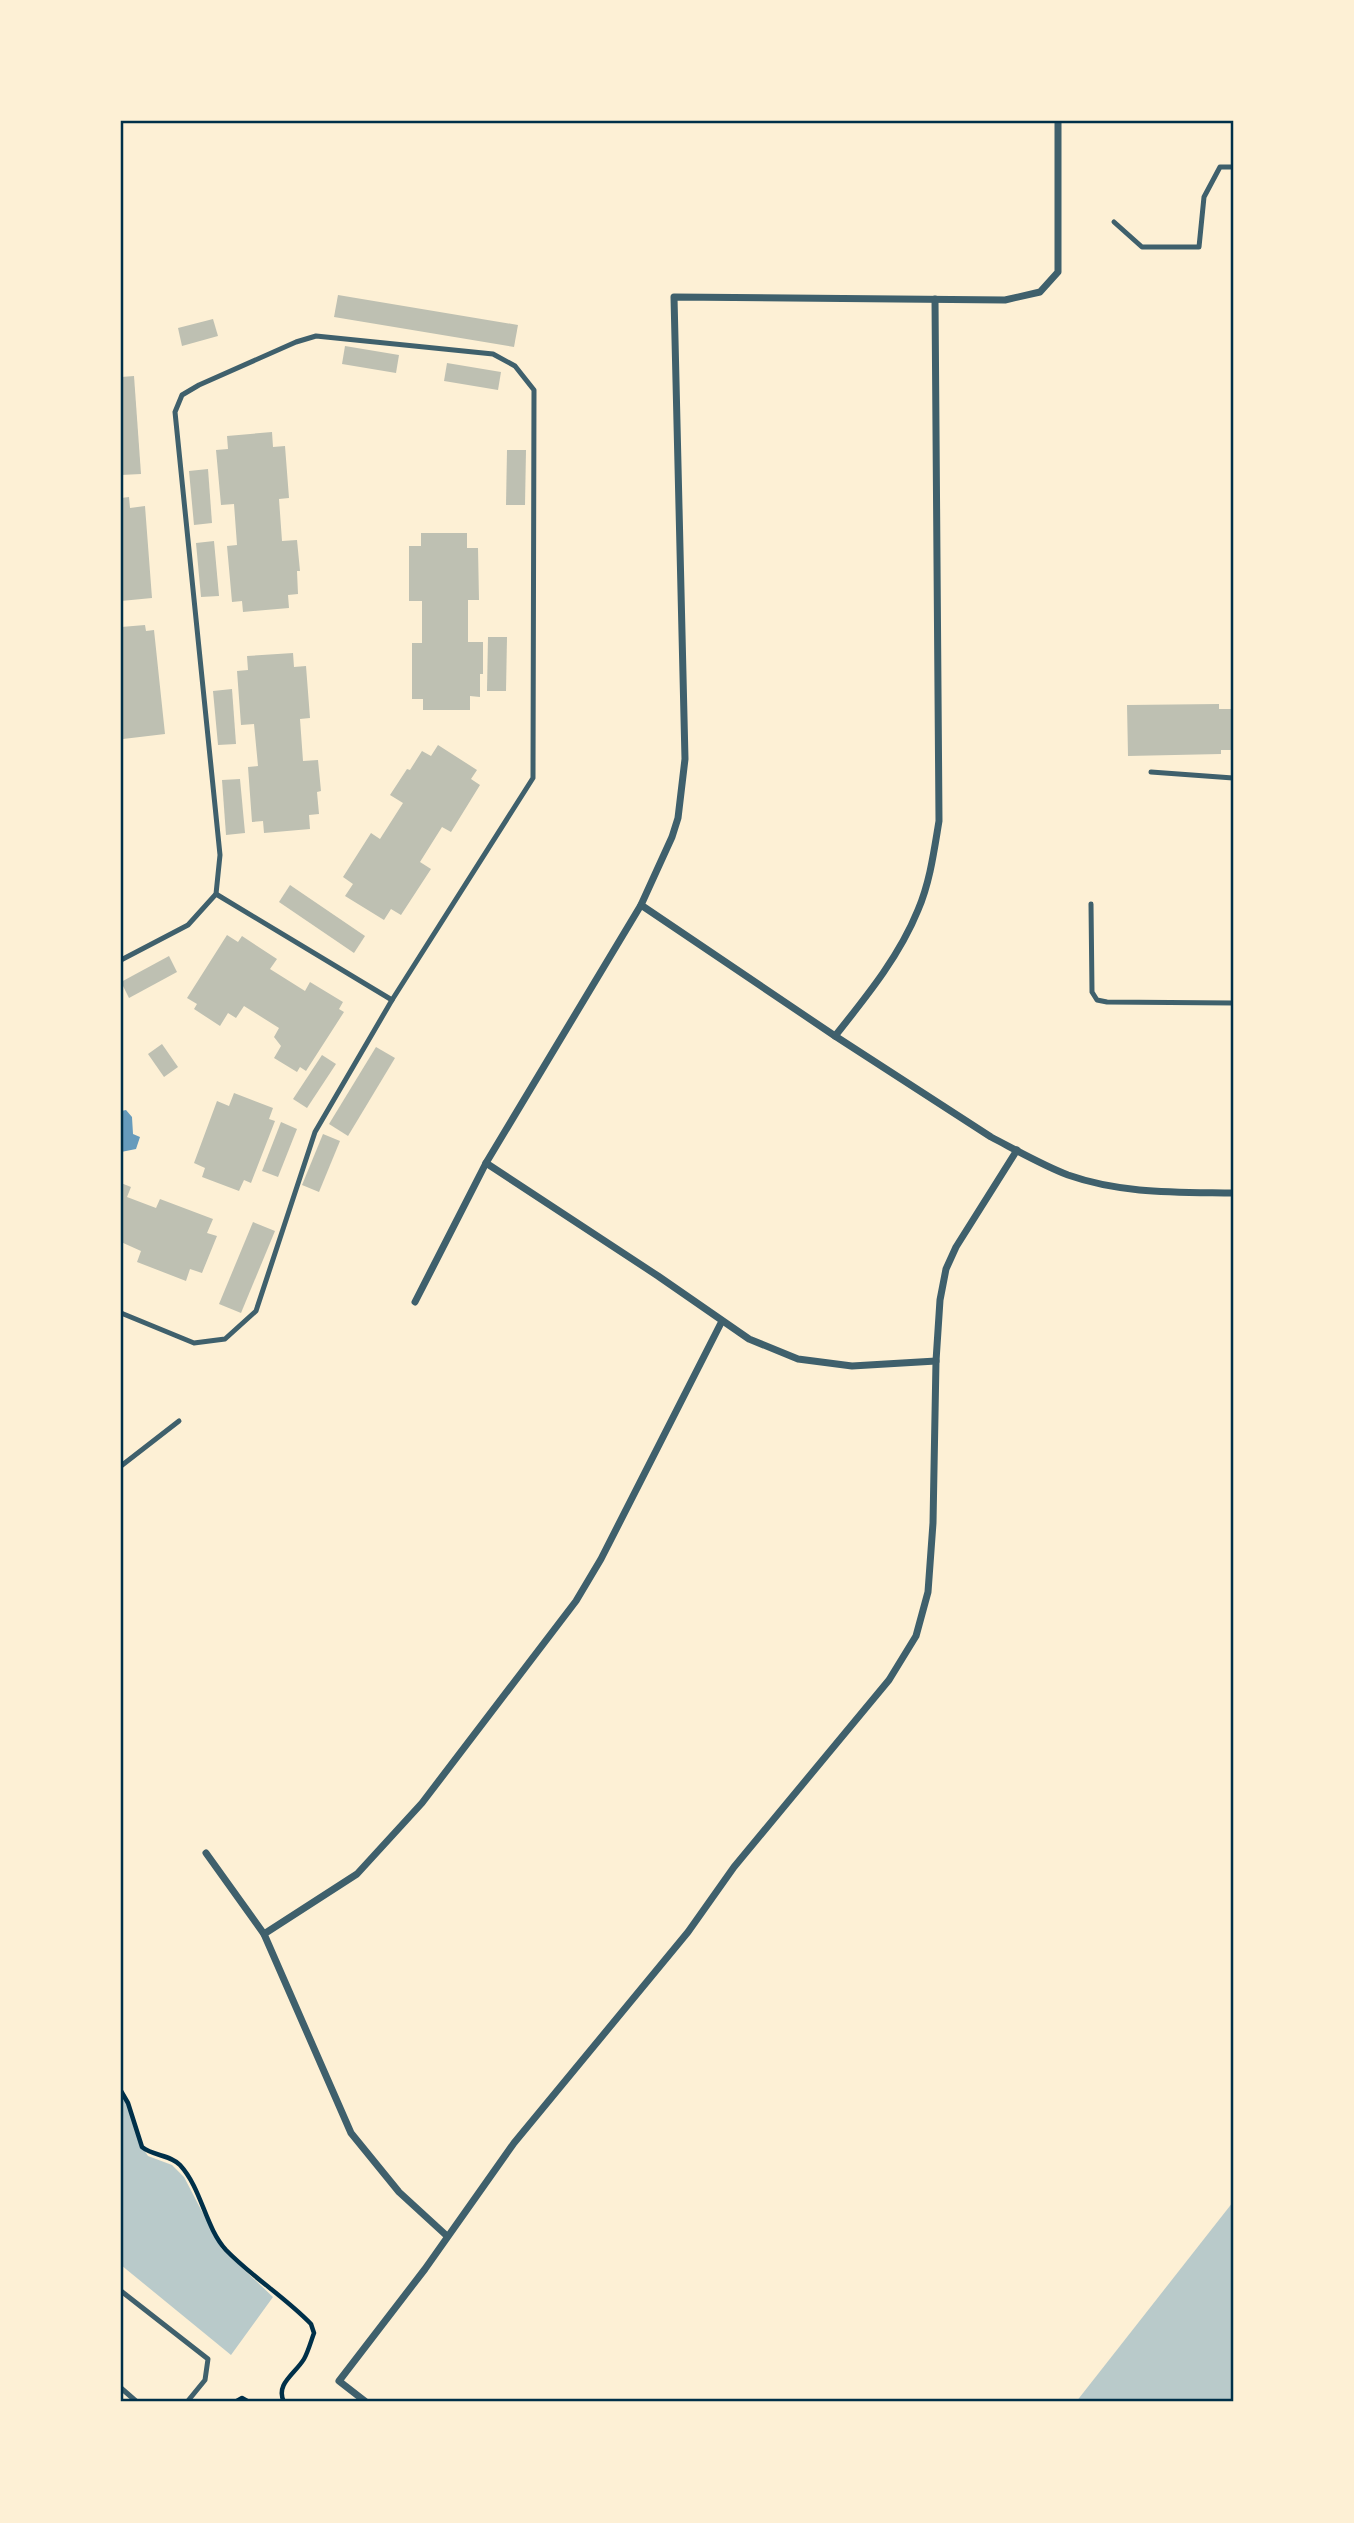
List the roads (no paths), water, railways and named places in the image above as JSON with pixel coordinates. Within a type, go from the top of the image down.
[{"type":"street","points":[[415,1301],[486,1163],[641,905],[678,818],[685,759],[674,297],[1005,300],[1040,292],[1058,272],[1058,121]]},
{"type":"street","points":[[835,1036],[880,980],[918,911],[931,869],[939,821],[935,299]]},
{"type":"street","points":[[641,905],[835,1036],[991,1137],[1017,1150],[1067,1174],[1108,1186],[1154,1192],[1233,1193]]},
{"type":"street","points":[[366,2402],[339,2381],[425,2269],[514,2143],[688,1931],[734,1867],[889,1680],[916,1636],[928,1592],[933,1523],[936,1361],[940,1300],[946,1269],[956,1247],[1017,1150]]},
{"type":"street","points":[[486,1163],[749,1339],[798,1359],[852,1366],[936,1361]]},
{"type":"street","points":[[264,1934],[357,1874],[422,1803],[576,1601],[601,1559],[722,1321]]},
{"type":"street","points":[[206,1853],[264,1934],[351,2133],[399,2192],[447,2236]]},
{"type":"lane","points":[[1114,222],[1142,247],[1199,247],[1204,197],[1220,167],[1233,167]]},
{"type":"lane","points":[[121,960],[188,925],[216,894],[220,855],[175,412],[182,395],[296,342],[316,336],[493,354],[515,366],[534,390],[533,778],[392,1000],[315,1132],[256,1311],[225,1339],[194,1343],[121,1313]]},
{"type":"lane","points":[[1151,772],[1233,778]]},
{"type":"lane","points":[[216,894],[392,1000]]},
{"type":"lane","points":[[1091,904],[1092,992],[1097,1000],[1233,1003]]},
{"type":"lane","points":[[121,1466],[179,1421]]},
{"type":"lane","points":[[121,2291],[208,2359],[205,2380],[187,2402]]},
{"type":"lane","points":[[121,2388],[137,2402]]},
{"type":"water","points":[[126,1110],[132,1117],[133,1134],[140,1137],[136,1149],[121,1152],[121,1111]]}]
